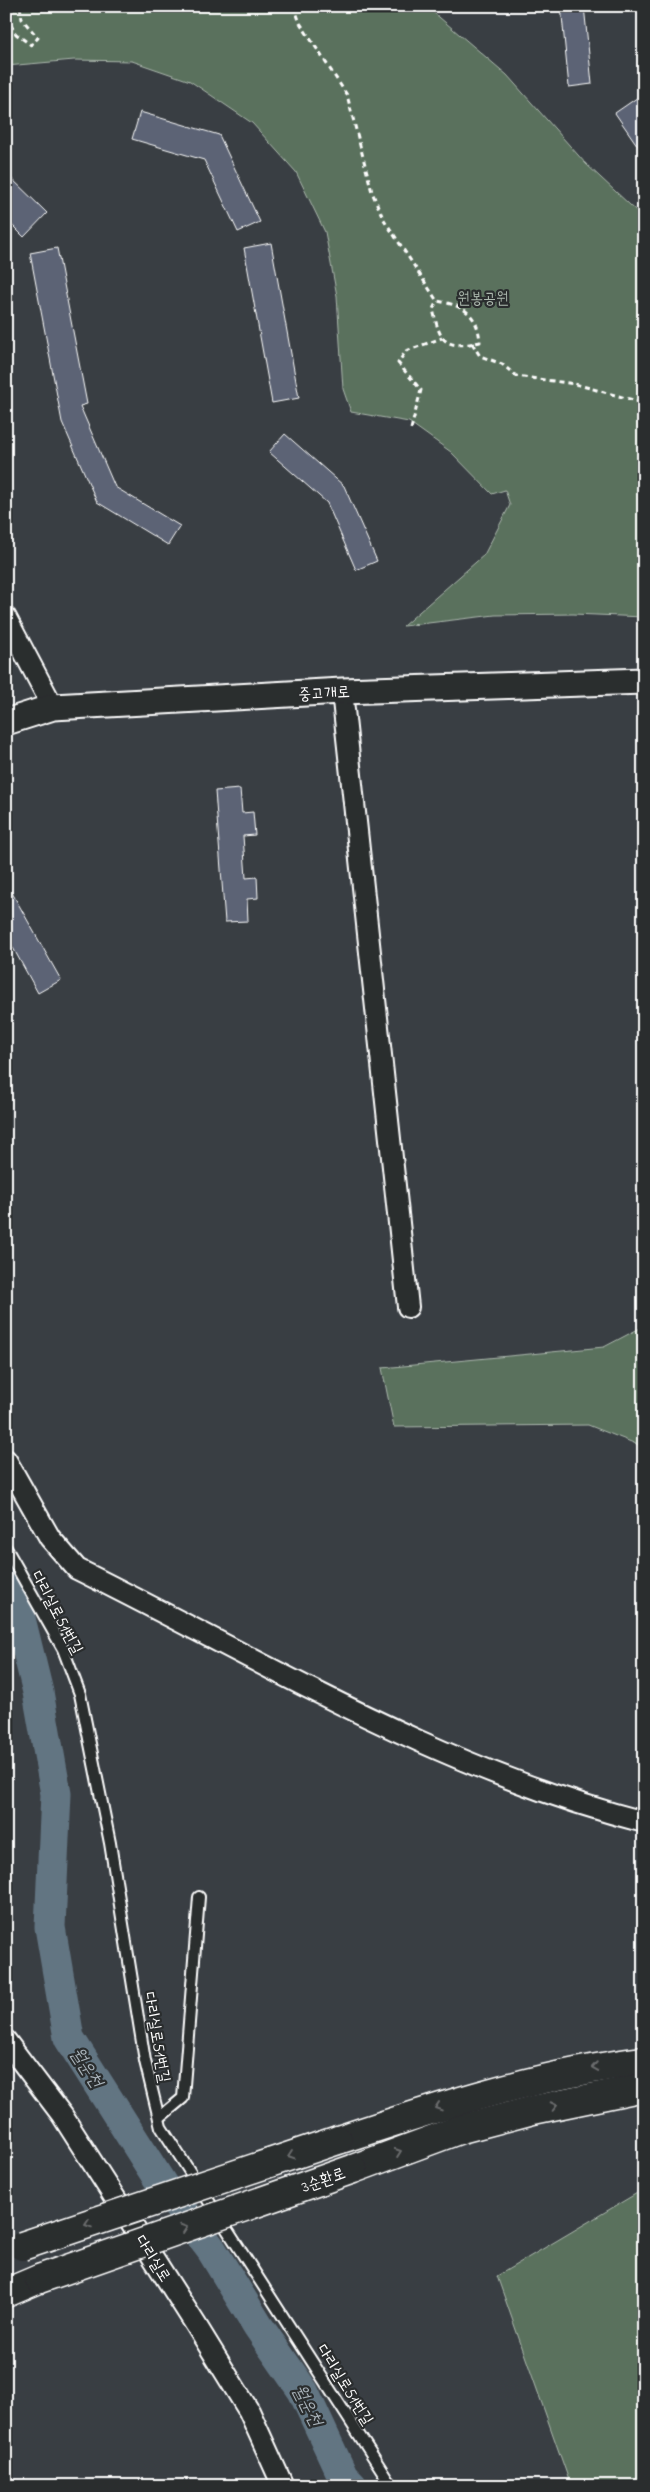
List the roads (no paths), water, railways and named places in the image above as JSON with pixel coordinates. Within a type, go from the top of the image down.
[{"type":"highway","name":"3순환로","points":[[12,2249],[461,2100],[526,2082],[593,2067],[644,2061]]},
{"type":"highway","name":"3순환로","points":[[6,2291],[461,2129],[533,2110],[644,2086]]},
{"type":"street","points":[[6,618],[53,707]]},
{"type":"street","name":"중고개로","points":[[6,722],[53,707],[342,691],[644,681]]},
{"type":"street","points":[[342,691],[408,1307]]},
{"type":"street","points":[[6,1460],[50,1538],[77,1569],[308,1689],[404,1735],[501,1777],[610,1813],[644,1822]]},
{"type":"street","name":"다리실로","points":[[6,2041],[62,2115],[191,2317],[249,2411],[283,2486]]},
{"type":"lane","name":"다리실로51번길","points":[[6,1548],[63,1648],[80,1694],[110,1843],[145,2061],[161,2127],[288,2321],[392,2486]]},
{"type":"lane","points":[[159,2118],[183,2098],[199,1897]]},
{"type":"waterway","name":"월운천","points":[[6,1583],[14,1594],[38,1692],[56,1794],[50,1927],[69,2038],[163,2186],[211,2249],[258,2326],[303,2391],[343,2477],[352,2486]]},
{"type":"park label","name":"원봉공원","points":[[483,297]]}]
